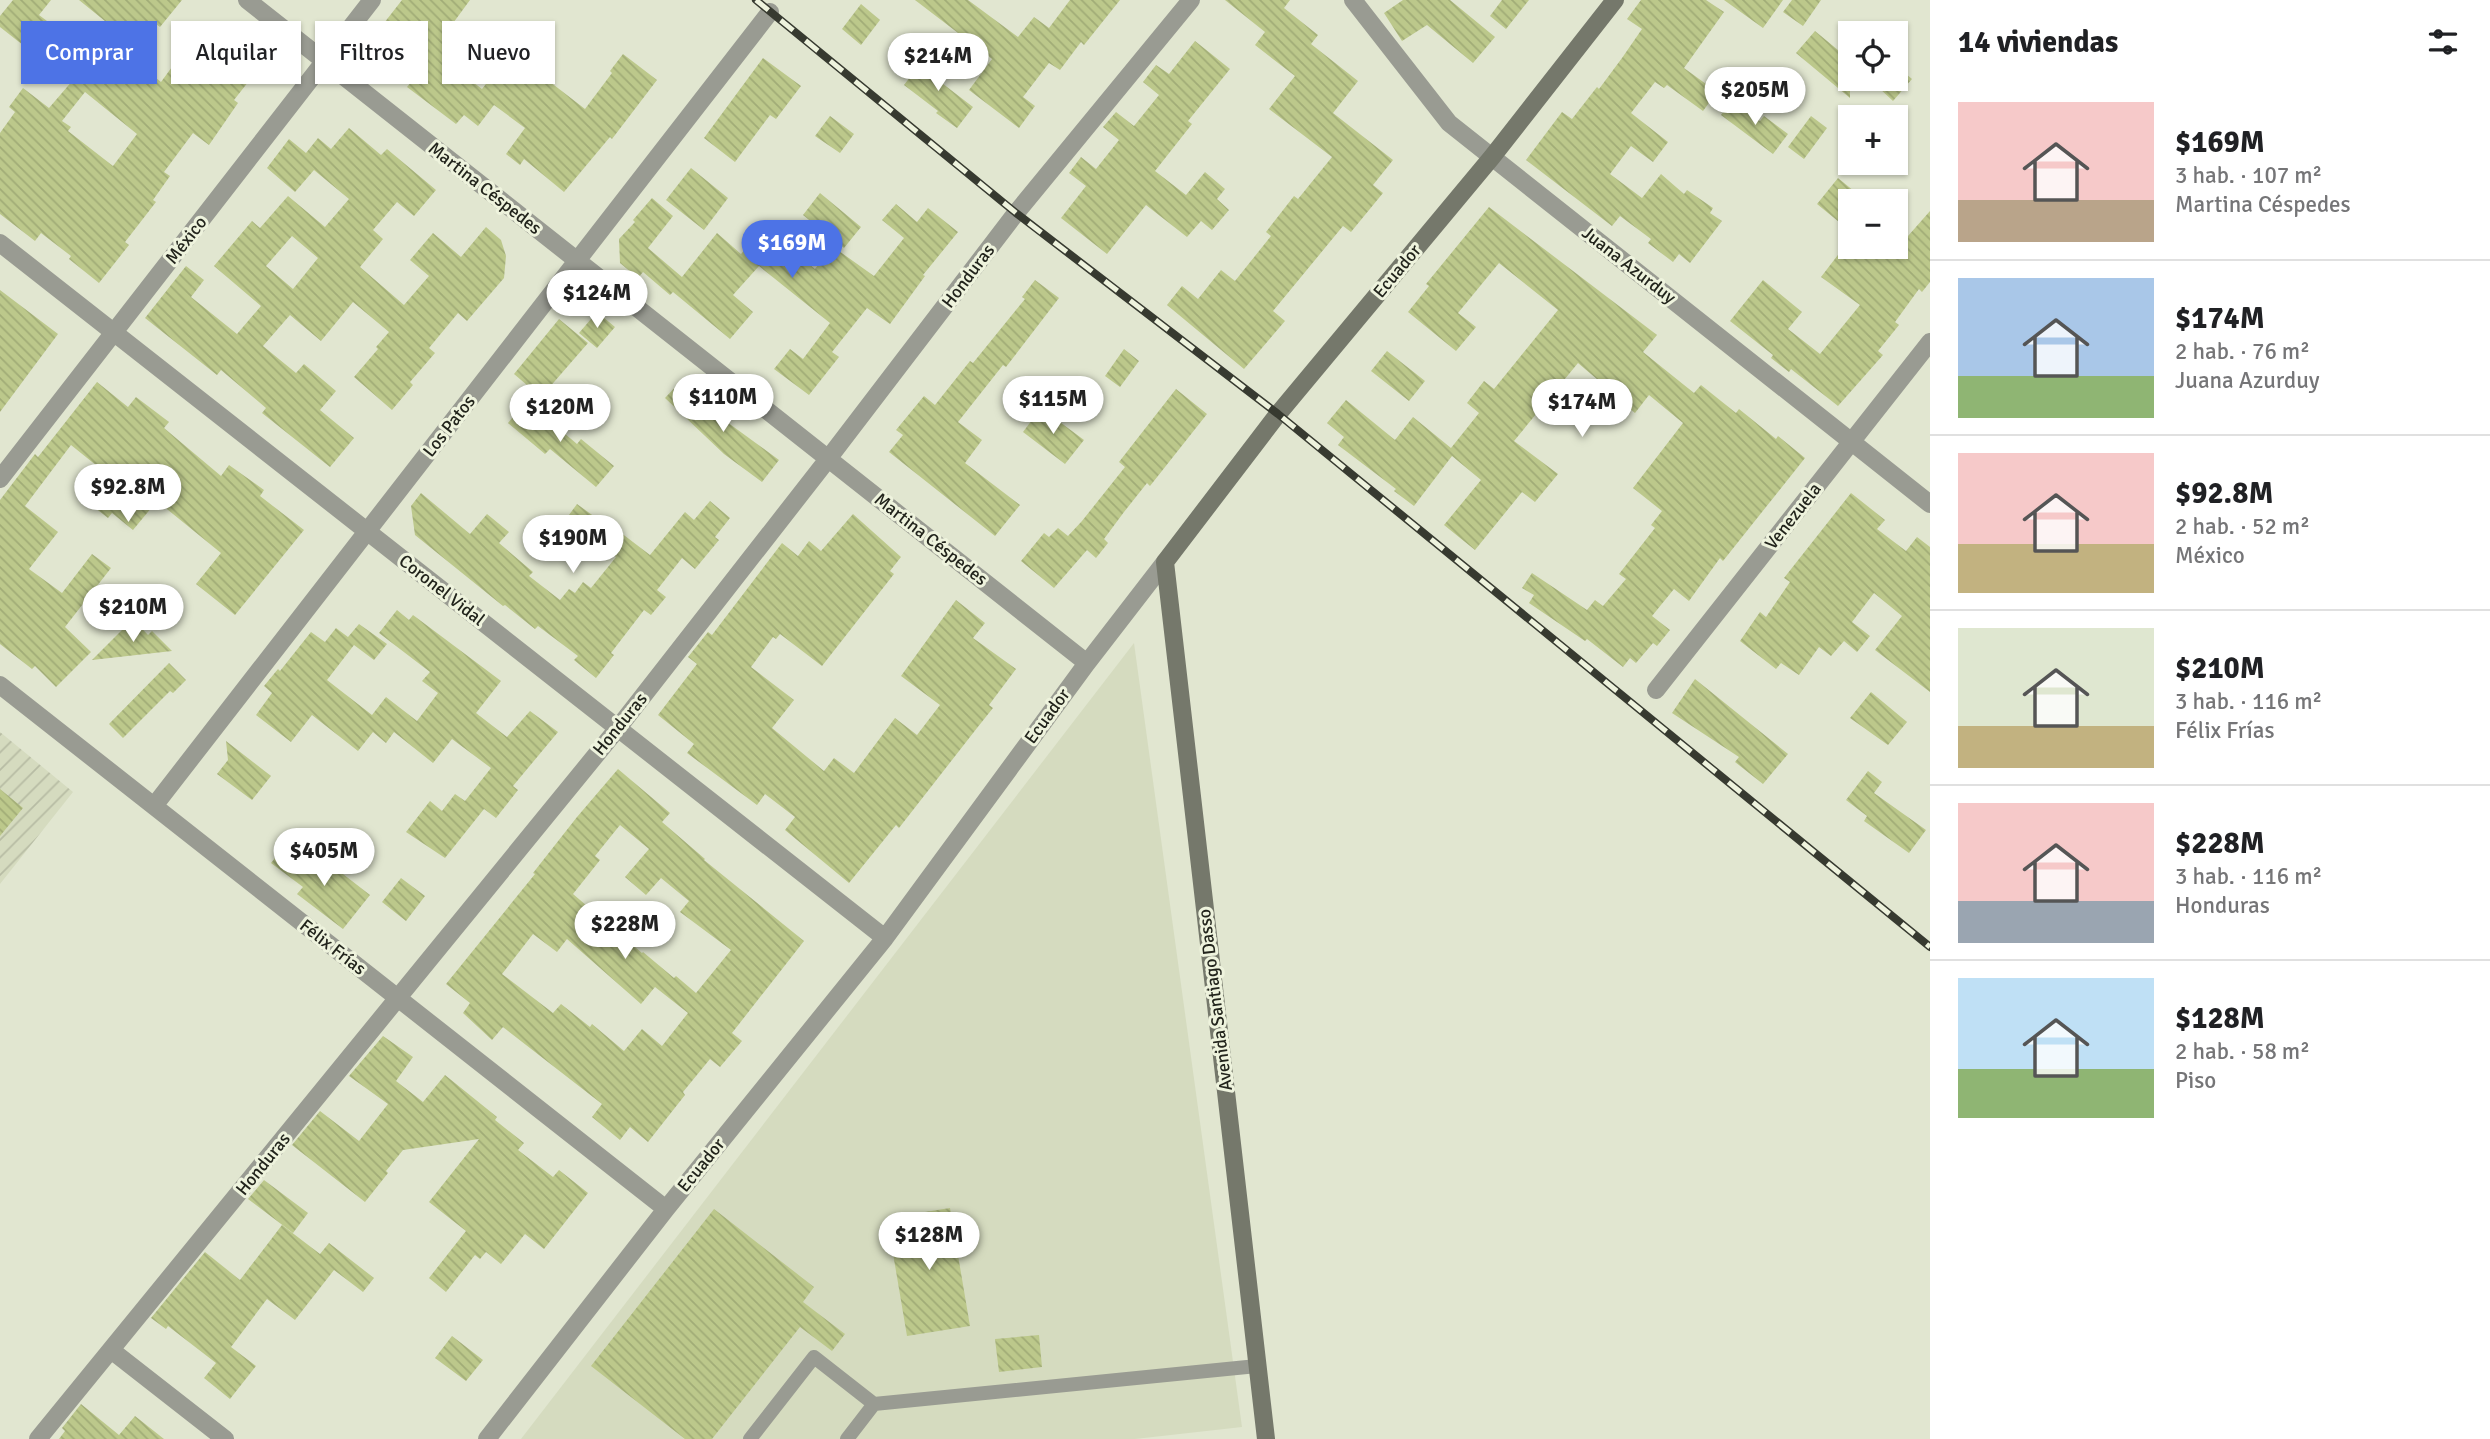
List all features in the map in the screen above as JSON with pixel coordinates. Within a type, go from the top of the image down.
[{"type":"main road","name":"Ecuador","points":[[1165,562],[1278,414],[1492,157],[1615,0]]},
{"type":"main road","name":"Avenida Santiago Dasso","points":[[1165,562],[1266,1439]]},
{"type":"street","name":"Martina Céspedes","points":[[247,0],[315,53]]},
{"type":"street","name":"México","points":[[356,21],[372,0]]},
{"type":"street","name":"Honduras","points":[[38,1439],[618,727],[1016,213],[1191,0]]},
{"type":"street","name":"Juana Azurduy","points":[[1353,0],[1449,123],[1930,504]]},
{"type":"street","name":"Los Patos","points":[[154,806],[771,12]]},
{"type":"street","name":"México","points":[[0,479],[315,74]]},
{"type":"street","name":"Martina Céspedes","points":[[354,84],[1087,663]]},
{"type":"street","name":"Coronel Vidal","points":[[0,243],[885,938]]},
{"type":"street","name":"Venezuela","points":[[1656,690],[1930,342]]},
{"type":"street","name":"Ecuador","points":[[487,1439],[666,1209],[885,938],[1087,663],[1165,562]]},
{"type":"street","name":"Félix Frías","points":[[0,685],[666,1209]]},
{"type":"street","points":[[111,1350],[225,1439]]},
{"type":"lane","points":[[750,1439],[814,1357],[874,1404],[1257,1366]]},
{"type":"lane","points":[[848,1439],[874,1404]]},
{"type":"shaded area","points":[[1134,643],[1242,1427],[1135,1439],[521,1439]]},
{"type":"shaded area","points":[[0,732],[73,792],[0,884]]},
{"type":"building","points":[[13,0],[51,0],[39,15],[47,21],[21,21],[21,44],[0,27],[0,16]]},
{"type":"building","points":[[79,0],[182,0],[160,27],[157,21],[105,21]]},
{"type":"building","points":[[402,0],[470,0],[455,21],[442,21],[442,84],[475,84],[482,89],[486,84],[553,84],[585,109],[623,54],[657,80],[612,139],[610,137],[564,192],[524,159],[520,165],[506,154],[525,128],[494,105],[478,126],[464,115],[456,124],[407,87],[409,84],[428,84],[428,21],[386,21]]},
{"type":"building","points":[[915,0],[968,0],[1018,37],[1034,17],[1049,28],[1070,0],[1120,0],[1084,45],[1081,42],[1060,70],[1049,63],[1023,97],[1035,106],[1019,128],[969,90],[992,59]]},
{"type":"building","points":[[1225,0],[1290,0],[1284,8],[1318,35],[1311,44],[1358,81],[1333,113],[1393,160],[1373,185],[1383,193],[1351,232],[1343,226],[1273,311],[1285,321],[1244,369],[1167,305],[1182,286],[1198,299],[1221,270],[1235,281],[1271,236],[1266,232],[1294,196],[1298,199],[1332,157],[1269,109],[1295,76],[1255,45],[1265,32]]},
{"type":"building","points":[[1403,0],[1450,0],[1495,37],[1473,63],[1427,25],[1402,41],[1384,13]]},
{"type":"building","points":[[1502,0],[1529,0],[1506,29],[1490,16]]},
{"type":"building","points":[[1641,0],[1706,0],[1724,12],[1684,68],[1717,92],[1703,111],[1667,85],[1664,88],[1655,82],[1631,113],[1668,142],[1653,162],[1631,146],[1610,174],[1642,198],[1661,174],[1684,194],[1687,190],[1713,208],[1710,213],[1722,221],[1690,263],[1679,254],[1673,262],[1648,243],[1651,239],[1620,216],[1612,226],[1526,160],[1562,112],[1572,119],[1622,58],[1642,29],[1627,19]]},
{"type":"building","points":[[1724,0],[1783,0],[1763,28]]},
{"type":"building","points":[[1792,0],[1821,0],[1803,26],[1783,12]]},
{"type":"building","points":[[861,4],[880,20],[861,45],[842,29]]},
{"type":"building","points":[[1815,31],[1838,50],[1838,88],[1796,53]]},
{"type":"building","points":[[1195,41],[1230,69],[1188,121],[1192,124],[1155,171],[1186,195],[1205,172],[1225,189],[1217,199],[1229,210],[1212,230],[1201,221],[1187,237],[1146,205],[1107,254],[1061,218],[1086,186],[1069,173],[1081,157],[1096,169],[1119,140],[1103,127],[1116,112],[1134,126],[1159,95],[1143,82],[1156,65],[1169,74]]},
{"type":"building","points":[[927,55],[941,66],[934,77],[973,107],[957,128],[904,85]]},
{"type":"building","points":[[763,58],[801,86],[776,119],[770,115],[735,162],[704,138]]},
{"type":"building","points":[[171,68],[171,84],[247,84],[234,100],[238,103],[209,145],[193,133],[164,172],[170,176],[153,200],[156,202],[125,242],[129,245],[99,283],[69,259],[71,256],[41,233],[35,241],[0,214],[0,133],[15,112],[9,107],[23,88],[49,108],[70,84],[157,84],[157,79],[161,82]],"holes":[[[85,92],[137,134],[113,166],[68,131],[71,127],[62,121]]]},
{"type":"building","points":[[1882,91],[1902,91],[1893,101]]},
{"type":"building","points":[[1732,100],[1760,121],[1764,116],[1788,134],[1773,154],[1721,115]]},
{"type":"building","points":[[830,116],[854,134],[840,153],[815,136]]},
{"type":"building","points":[[1811,116],[1827,128],[1804,159],[1788,147]]},
{"type":"building","points":[[349,128],[381,155],[387,149],[436,190],[414,216],[397,202],[373,230],[383,239],[360,267],[404,305],[429,276],[410,260],[433,233],[461,257],[486,227],[501,240],[506,256],[504,278],[467,321],[458,313],[429,348],[435,353],[410,382],[413,385],[392,410],[354,377],[389,332],[353,302],[321,341],[290,315],[263,346],[296,373],[304,364],[336,391],[320,410],[354,438],[330,467],[262,413],[266,408],[221,370],[217,375],[145,318],[186,266],[204,280],[191,297],[237,334],[261,306],[214,266],[252,221],[260,228],[288,196],[325,227],[349,199],[314,170],[295,192],[267,168],[289,139],[306,153],[318,138],[331,149]],"holes":[[[292,236],[318,258],[293,289],[266,266]]]},
{"type":"building","points":[[691,168],[728,198],[704,230],[666,200]]},
{"type":"building","points":[[1838,178],[1851,189],[1838,189],[1838,221],[1817,204]]},
{"type":"building","points":[[820,193],[861,227],[844,248],[803,215]]},
{"type":"building","points":[[652,198],[673,216],[648,248],[682,277],[717,233],[741,254],[764,228],[815,269],[832,246],[874,276],[904,238],[882,220],[896,204],[917,222],[928,208],[958,232],[923,275],[925,276],[890,324],[867,308],[832,352],[839,357],[809,395],[774,369],[790,349],[803,359],[830,323],[759,266],[733,295],[753,312],[730,339],[673,292],[670,295],[643,272],[638,278],[620,263],[619,239]]},
{"type":"building","points":[[1489,207],[1657,335],[1643,352],[1694,393],[1701,385],[1736,413],[1739,409],[1805,458],[1723,561],[1720,558],[1689,601],[1674,589],[1652,616],[1670,630],[1657,646],[1653,643],[1636,663],[1630,658],[1623,667],[1587,639],[1585,641],[1529,603],[1534,595],[1522,588],[1532,573],[1587,610],[1595,600],[1603,606],[1626,579],[1619,574],[1655,528],[1651,525],[1662,511],[1633,488],[1683,423],[1649,395],[1635,413],[1578,363],[1514,441],[1558,474],[1535,502],[1522,492],[1475,550],[1444,525],[1481,480],[1452,456],[1414,506],[1338,445],[1344,437],[1327,423],[1346,400],[1395,440],[1413,417],[1451,448],[1479,413],[1467,403],[1484,381],[1494,389],[1558,310],[1499,263],[1458,313],[1476,327],[1456,351],[1408,312],[1429,286],[1426,284]]},
{"type":"building","points":[[1930,211],[1930,282],[1922,292],[1919,289],[1895,322],[1899,325],[1878,351],[1883,355],[1838,406],[1791,369],[1789,372],[1771,358],[1773,355],[1730,321],[1763,280],[1802,312],[1788,329],[1820,354],[1860,305],[1821,277],[1838,255],[1838,259],[1908,259],[1908,236]]},
{"type":"building","points":[[1035,280],[1059,298],[1006,367],[1003,365],[958,422],[982,440],[965,463],[1020,505],[995,536],[889,452],[903,435],[896,430],[924,396],[935,405],[1025,299],[1022,297]]},
{"type":"building","points":[[0,290],[58,334],[0,412]]},
{"type":"building","points":[[597,312],[615,327],[597,348],[579,333]]},
{"type":"building","points":[[559,319],[588,343],[541,397],[514,374]]},
{"type":"building","points":[[1124,349],[1139,361],[1120,387],[1105,376]]},
{"type":"building","points":[[1387,351],[1425,381],[1409,401],[1371,371]]},
{"type":"building","points":[[97,382],[128,407],[136,397],[169,422],[164,428],[221,476],[229,465],[264,490],[260,496],[304,530],[235,615],[196,584],[221,553],[157,501],[133,530],[112,513],[108,518],[81,497],[102,470],[71,445],[25,506],[58,532],[29,569],[62,593],[92,554],[111,568],[65,627],[91,652],[56,687],[35,666],[32,669],[0,644],[0,500],[35,454],[38,457]]},
{"type":"building","points":[[679,383],[705,406],[779,460],[762,482],[724,454],[665,398]]},
{"type":"building","points":[[1176,389],[1207,414],[1150,486],[1147,483],[1124,512],[1104,539],[1108,543],[1096,558],[1087,550],[1054,588],[1021,561],[1044,533],[1049,537],[1058,528],[1068,536],[1082,521],[1125,467],[1119,462]]},
{"type":"building","points":[[526,401],[577,444],[581,439],[614,466],[596,487],[550,449],[545,454],[508,423]]},
{"type":"building","points":[[1041,408],[1084,440],[1065,464],[1023,432]]},
{"type":"building","points":[[421,493],[470,534],[487,514],[509,532],[499,543],[533,572],[529,576],[560,600],[569,589],[575,593],[583,582],[591,588],[616,557],[566,519],[577,504],[650,555],[685,512],[694,520],[710,501],[730,518],[715,537],[719,540],[695,569],[682,558],[657,590],[666,597],[651,615],[644,610],[611,653],[614,655],[596,678],[574,660],[578,656],[538,626],[535,629],[503,606],[415,535],[411,506]]},
{"type":"building","points":[[1851,493],[1885,520],[1877,529],[1906,551],[1917,537],[1930,547],[1930,692],[1875,650],[1902,616],[1874,593],[1852,622],[1870,636],[1857,652],[1844,641],[1831,656],[1819,647],[1799,675],[1781,663],[1776,669],[1740,641],[1760,612],[1766,617],[1790,582],[1784,578]]},
{"type":"building","points":[[853,514],[901,557],[890,571],[894,574],[822,666],[780,634],[776,639],[773,637],[751,667],[794,700],[772,728],[824,771],[834,758],[854,773],[895,718],[917,735],[940,705],[901,676],[956,600],[985,623],[973,638],[1016,669],[989,705],[993,708],[899,828],[896,825],[849,883],[785,830],[795,817],[765,794],[757,805],[687,753],[694,744],[658,715],[697,664],[688,657],[708,632],[712,635],[782,543],[798,556],[809,541],[821,551]]},
{"type":"building","points":[[397,610],[409,620],[413,615],[501,681],[476,713],[507,737],[530,711],[558,732],[513,786],[518,790],[496,818],[484,809],[445,858],[406,832],[430,801],[442,811],[455,794],[465,801],[491,768],[452,739],[433,763],[394,732],[386,743],[373,732],[358,751],[312,715],[291,742],[256,715],[272,693],[264,686],[278,669],[280,671],[311,632],[325,642],[336,628],[348,637],[359,624],[387,644],[374,660],[354,645],[327,680],[372,715],[386,697],[417,721],[438,693],[422,681],[430,672],[379,633]]},
{"type":"building","points":[[133,619],[148,635],[152,631],[172,651],[92,660]]},
{"type":"building","points":[[169,663],[186,680],[173,693],[170,691],[123,738],[109,724]]},
{"type":"building","points":[[1695,679],[1788,754],[1763,784],[1735,762],[1739,757],[1672,713]]},
{"type":"building","points":[[1871,692],[1907,722],[1888,745],[1850,718]]},
{"type":"building","points":[[226,741],[271,776],[252,800],[217,774],[228,760]]},
{"type":"building","points":[[618,769],[670,813],[662,822],[704,860],[804,941],[732,1033],[742,1041],[720,1067],[710,1059],[648,1142],[630,1127],[620,1140],[592,1117],[602,1104],[503,1027],[492,1040],[463,1013],[470,1003],[446,984],[535,874],[533,873]],"holes":[[[620,825],[649,849],[625,877],[646,895],[661,878],[689,901],[680,912],[731,950],[696,993],[642,953],[573,894],[600,860],[595,856]],[[533,934],[557,952],[567,939],[641,1004],[655,987],[688,1013],[662,1046],[642,1029],[624,1051],[592,1024],[590,1027],[561,1004],[553,1013],[502,974]]]},
{"type":"building","points":[[1868,771],[1882,782],[1874,793],[1926,830],[1909,853],[1864,821],[1867,816],[1846,800]]},
{"type":"building","points":[[0,789],[23,808],[0,836]]},
{"type":"building","points":[[284,847],[315,871],[325,860],[370,895],[343,929],[297,894],[303,887],[271,863]]},
{"type":"building","points":[[401,878],[425,896],[406,921],[382,902]]},
{"type":"building","points":[[383,1036],[413,1057],[396,1081],[423,1102],[445,1075],[524,1143],[518,1150],[553,1177],[559,1170],[588,1193],[544,1249],[525,1234],[501,1264],[486,1252],[480,1259],[475,1255],[446,1292],[429,1278],[466,1231],[429,1202],[479,1139],[403,1150],[365,1202],[292,1145],[320,1111],[359,1141],[388,1104],[349,1076]]},
{"type":"building","points":[[264,1180],[308,1213],[293,1233],[248,1199]]},
{"type":"building","points":[[950,1208],[970,1326],[907,1336],[887,1218]]},
{"type":"building","points":[[714,1209],[814,1287],[803,1302],[845,1334],[832,1351],[800,1327],[712,1439],[685,1439],[591,1366]]},
{"type":"building","points":[[282,1225],[320,1254],[329,1243],[374,1278],[363,1292],[334,1270],[295,1320],[267,1299],[231,1347],[256,1366],[230,1399],[204,1378],[216,1363],[168,1326],[166,1329],[151,1318],[205,1252],[240,1280]]},
{"type":"building","points":[[1039,1335],[1042,1367],[999,1372],[995,1339]]},
{"type":"building","points":[[452,1336],[483,1360],[466,1381],[435,1358]]},
{"type":"building","points":[[81,1404],[119,1435],[135,1416],[164,1439],[59,1439],[65,1431],[62,1428]]},
{"type":"railway","points":[[756,0],[1016,213],[1278,414],[1930,947]]}]
